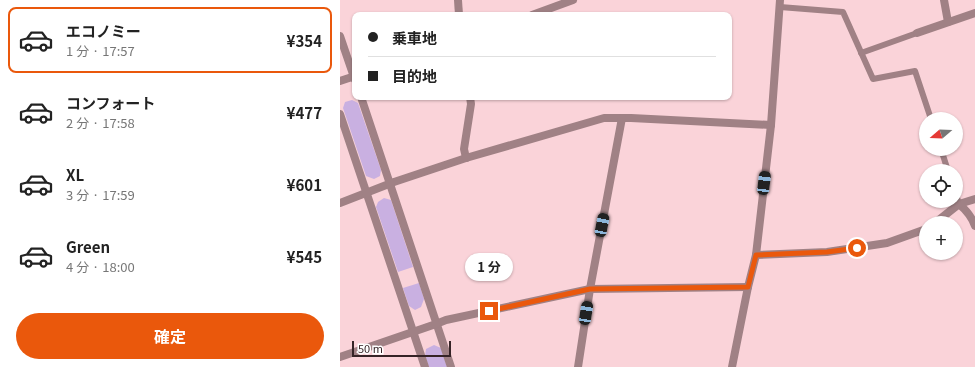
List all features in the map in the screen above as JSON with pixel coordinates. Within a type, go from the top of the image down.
[{"type":"street","points":[[458,0],[459,12]]},
{"type":"street","points":[[540,12],[573,0]]},
{"type":"street","points":[[944,0],[948,22]]},
{"type":"street","points":[[732,367],[756,255],[772,125],[780,4]]},
{"type":"street","points":[[917,34],[975,13]]},
{"type":"street","points":[[340,36],[352,70]]},
{"type":"street","points":[[340,81],[352,79]]},
{"type":"street","points":[[361,100],[450,367]]},
{"type":"street","points":[[466,158],[464,149],[470,100]]},
{"type":"street","points":[[340,114],[425,367]]},
{"type":"street","points":[[340,203],[389,184],[466,158],[604,118],[772,125]]},
{"type":"street","points":[[578,367],[590,289],[622,118]]},
{"type":"street","points":[[963,203],[975,199]]},
{"type":"street","points":[[944,216],[954,208]]},
{"type":"street","points":[[963,208],[975,226]]},
{"type":"street","points":[[756,255],[827,252],[887,243],[919,232]]},
{"type":"street","points":[[340,357],[446,320],[590,289],[748,287]]},
{"type":"lane","points":[[780,4],[842,12],[873,79],[915,71],[929,112]]},
{"type":"lane","points":[[861,53],[917,34]]},
{"type":"shaded area","points":[[352,100],[358,103],[381,170],[380,176],[374,179],[366,176],[343,108],[345,102]]},
{"type":"shaded area","points":[[384,198],[391,200],[413,267],[398,272],[376,207],[378,202]]},
{"type":"shaded area","points":[[419,283],[424,299],[421,307],[415,310],[409,306],[403,288]]},
{"type":"shaded area","points":[[434,345],[441,348],[447,367],[429,367],[425,356],[426,349]]},
{"type":"route","points":[[489,311],[590,289],[748,287],[756,255],[827,252],[857,248]]}]
